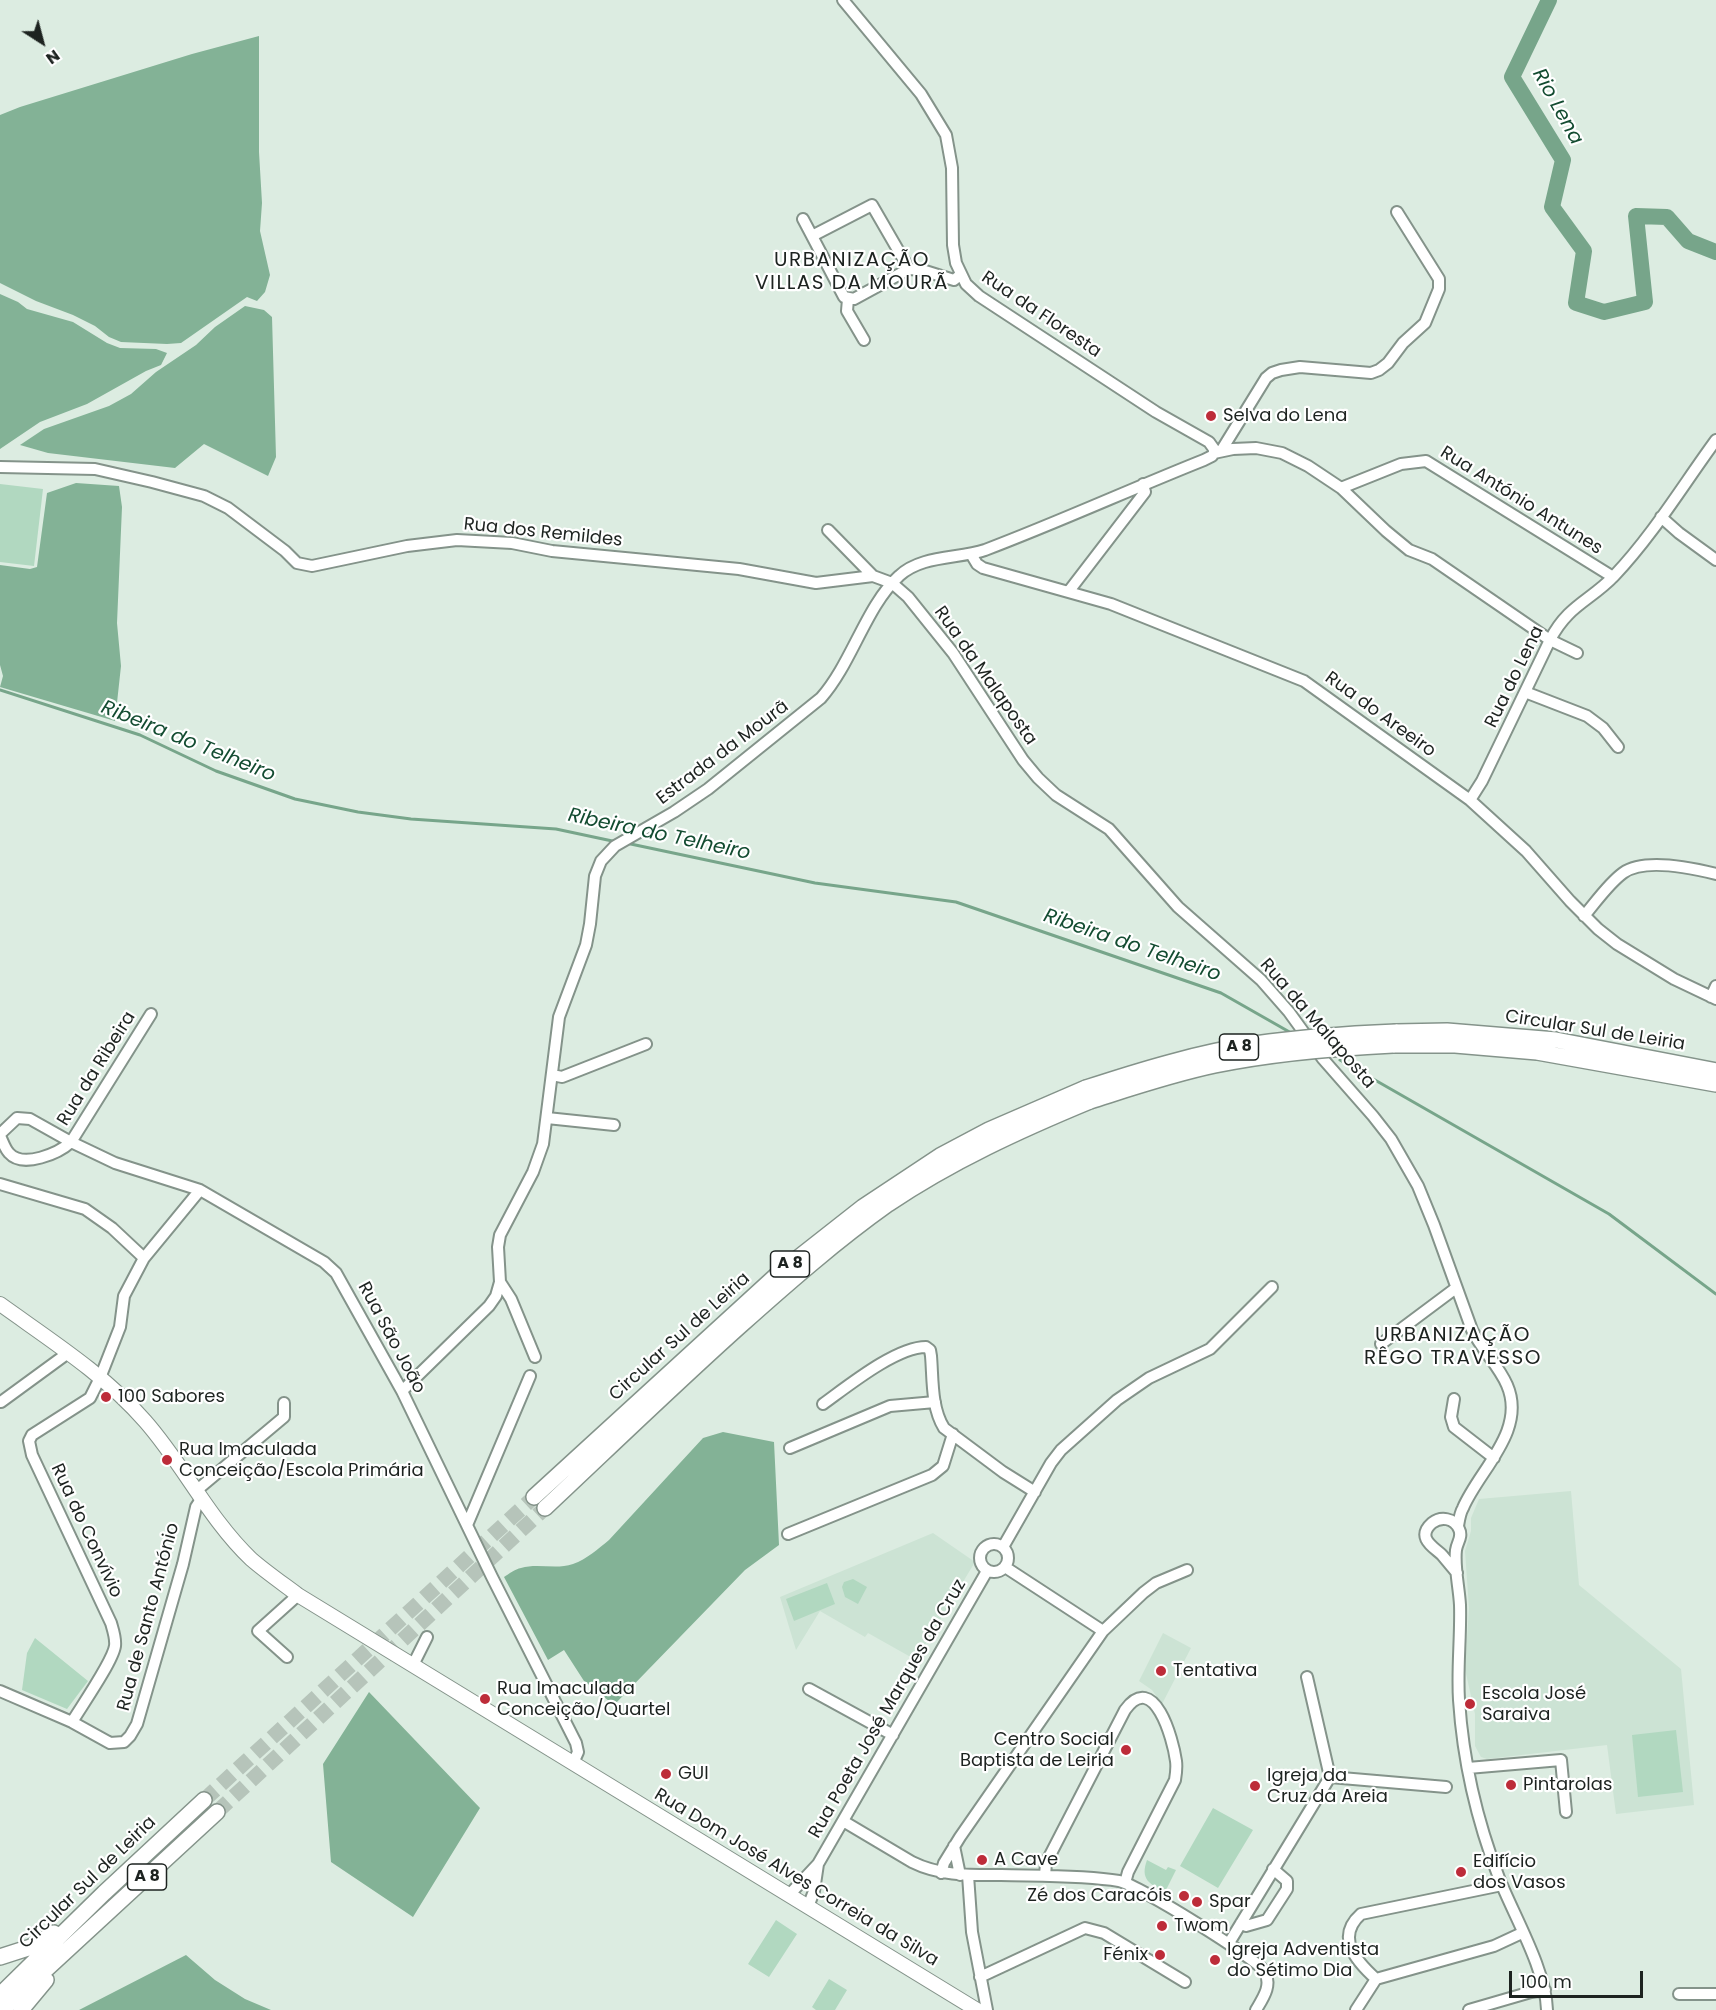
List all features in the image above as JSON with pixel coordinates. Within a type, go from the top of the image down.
[{"type":"highway","name":"Circular Sul de Leiria","points":[[1395,1039],[1447,1031],[1556,1040],[1716,1071]]},
{"type":"highway","name":"Circular Sul de Leiria","points":[[539,1503],[779,1273],[863,1207],[940,1156],[989,1130],[1088,1095],[1172,1061],[1254,1044],[1330,1035],[1537,1052],[1716,1084]]},
{"type":"highway","name":"Circular Sul de Leiria","points":[[0,1995],[104,1893],[204,1800]]},
{"type":"highway","name":"Circular Sul de Leiria","points":[[2,2010],[217,1812]]},
{"type":"highway","points":[[0,1957],[31,1947],[44,1940],[104,1893]]},
{"type":"highway","points":[[21,2010],[74,1950],[76,1941]]},
{"type":"main road","name":"Rua Dom José Alves Correia da Silva","points":[[0,1304],[68,1353],[126,1400],[148,1424],[251,1559],[298,1595],[977,2010]]},
{"type":"street","name":"Rua da Floresta","points":[[843,0],[921,94],[946,135],[952,168],[953,245],[960,275],[979,296],[1156,412],[1209,442],[1217,452]]},
{"type":"street","points":[[812,236],[872,205],[909,269]]},
{"type":"street","points":[[1217,452],[1266,378],[1272,373],[1300,367],[1371,373],[1388,363],[1403,343],[1425,323],[1439,289],[1439,279],[1397,212]]},
{"type":"street","points":[[803,219],[840,291],[849,299],[854,299],[909,269],[922,270],[954,280],[960,275]]},
{"type":"street","points":[[849,299],[847,311],[864,340]]},
{"type":"street","name":"Rua do Lena","points":[[1470,800],[1482,782],[1550,640],[1562,620],[1571,610],[1613,577],[1661,517],[1716,440]]},
{"type":"street","points":[[892,583],[901,574],[917,565],[970,554],[1204,460],[1217,452],[1245,447],[1282,453],[1308,466],[1341,488],[1409,550],[1432,560],[1468,582],[1550,640],[1577,653]]},
{"type":"street","name":"Rua António Antunes","points":[[1341,488],[1401,464],[1426,461],[1613,577]]},
{"type":"street","name":"Rua dos Remildes","points":[[0,467],[95,469],[204,496],[228,508],[285,551],[297,563],[312,566],[407,546],[457,540],[512,543],[552,551],[740,569],[816,583],[873,576],[892,583]]},
{"type":"street","points":[[1069,591],[1145,492],[1143,484]]},
{"type":"street","points":[[1661,517],[1678,533],[1716,560]]},
{"type":"street","points":[[828,530],[873,576]]},
{"type":"street","name":"Rua do Areeiro","points":[[970,554],[983,568],[1111,604],[1304,681],[1470,800],[1527,851],[1584,916],[1617,944],[1674,979],[1714,998]]},
{"type":"street","name":"Estrada da Mourã","points":[[500,1282],[498,1247],[500,1235],[538,1160],[543,1144],[560,1011],[590,931],[594,876],[601,861],[611,848],[674,812],[708,789],[821,698],[834,681],[892,583]]},
{"type":"street","name":"Rua da Malaposta","points":[[892,583],[908,597],[953,652],[1023,760],[1038,778],[1056,795],[1108,829],[1178,907],[1261,980],[1289,1012],[1323,1059],[1391,1139],[1418,1186],[1479,1344],[1501,1374],[1510,1395],[1508,1427],[1494,1458],[1453,1523],[1460,1539],[1456,1548],[1460,1616],[1458,1688],[1468,1768],[1480,1822],[1502,1885],[1545,1990],[1547,2010]]},
{"type":"street","points":[[1525,692],[1587,716],[1603,728],[1618,747]]},
{"type":"street","points":[[1584,916],[1625,872],[1640,867],[1694,868],[1716,874]]},
{"type":"street","points":[[1714,998],[1716,986]]},
{"type":"street","name":"Rua da Ribeira","points":[[71,1142],[151,1014]]},
{"type":"street","points":[[552,1076],[561,1077],[646,1044]]},
{"type":"street","name":"Rua São João","points":[[0,1135],[17,1118],[25,1117],[116,1163],[200,1190],[331,1268],[346,1287],[402,1391],[576,1743],[578,1752],[573,1763]]},
{"type":"street","points":[[547,1118],[614,1125]]},
{"type":"street","points":[[0,1135],[11,1155],[26,1160],[59,1152],[71,1142]]},
{"type":"street","points":[[0,1184],[85,1209],[112,1228],[144,1258]]},
{"type":"street","points":[[100,1378],[120,1327],[124,1296],[144,1258],[200,1190]]},
{"type":"street","points":[[500,1282],[511,1299],[535,1357]]},
{"type":"street","points":[[402,1391],[489,1305],[496,1296],[500,1282]]},
{"type":"street","points":[[1003,1547],[1051,1463],[1061,1450],[1117,1400],[1149,1378],[1210,1349],[1272,1287]]},
{"type":"street","points":[[1381,1344],[1456,1288]]},
{"type":"street","points":[[823,1404],[875,1366],[915,1348],[926,1347],[930,1350],[939,1421],[944,1428],[1003,1472],[1035,1492]]},
{"type":"street","points":[[1,1402],[68,1353]]},
{"type":"street","points":[[467,1525],[530,1376]]},
{"type":"street","name":"Rua do Convívio","points":[[72,1722],[109,1661],[115,1648],[115,1636],[32,1455],[29,1441],[32,1435],[90,1398],[100,1378]]},
{"type":"street","points":[[1454,1399],[1451,1417],[1454,1427],[1494,1458]]},
{"type":"street","points":[[200,1494],[284,1417],[284,1402]]},
{"type":"street","points":[[789,1448],[890,1406],[935,1402]]},
{"type":"street","points":[[788,1534],[932,1476],[943,1466],[953,1434]]},
{"type":"street","name":"Rua de Santo António","points":[[72,1722],[110,1743],[124,1742],[130,1736],[140,1715],[183,1564],[200,1494]]},
{"type":"street","points":[[1453,1523],[1443,1519],[1433,1523],[1427,1532],[1428,1542],[1435,1551],[1446,1553],[1456,1548]]},
{"type":"street","points":[[990,1545],[1003,1547],[1007,1554],[1005,1567],[995,1572],[987,1570],[980,1559],[982,1550],[990,1545]]},
{"type":"street","points":[[1440,1552],[1457,1573]]},
{"type":"street","points":[[1005,1567],[1103,1631]]},
{"type":"street","name":"Rua Poeta José Marques da Cruz","points":[[789,1895],[818,1864],[987,1570]]},
{"type":"street","points":[[941,1872],[954,1846],[1103,1631],[1156,1583],[1187,1570]]},
{"type":"street","points":[[287,1657],[258,1631],[298,1595]]},
{"type":"street","points":[[413,1665],[427,1637]]},
{"type":"street","points":[[1229,1943],[1330,1777],[1307,1677]]},
{"type":"street","points":[[809,1689],[893,1735]]},
{"type":"street","points":[[0,1691],[72,1722]]},
{"type":"street","points":[[1045,1876],[1046,1863],[1125,1710],[1131,1701],[1138,1697],[1148,1698],[1157,1707],[1167,1729],[1177,1767],[1174,1780],[1128,1872],[1125,1883]]},
{"type":"street","points":[[1468,1768],[1561,1760],[1566,1812]]},
{"type":"street","points":[[1330,1777],[1446,1786]]},
{"type":"street","points":[[843,1821],[923,1868],[941,1872],[964,1875],[1045,1876],[1125,1883],[1229,1943],[1257,1963],[1265,1971],[1267,1988],[1256,2010]]},
{"type":"street","points":[[954,1846],[964,1875],[987,2010]]},
{"type":"street","name":"Rua Poeta José Marques da Cruz","points":[[808,1907],[814,1891],[818,1864]]},
{"type":"street","points":[[1241,1923],[1246,1926],[1267,1920],[1287,1889],[1287,1881],[1274,1869]]},
{"type":"street","points":[[1376,1979],[1358,1959],[1348,1943],[1350,1929],[1360,1914],[1502,1885]]},
{"type":"street","points":[[980,1977],[1085,1928],[1104,1933],[1185,1982]]},
{"type":"street","points":[[1356,2010],[1376,1979],[1494,1946],[1522,1933]]},
{"type":"street","points":[[1469,2010],[1545,1990]]},
{"type":"street","points":[[1678,1994],[1716,1994]]},
{"type":"shaded area","points":[[1571,1491],[1579,1585],[1681,1669],[1694,1805],[1616,1814],[1607,1745],[1487,1759],[1481,1757],[1475,1746],[1475,1714],[1465,1669],[1469,1608],[1465,1551],[1471,1531],[1471,1518],[1479,1499]]},
{"type":"shaded area","points":[[933,1533],[975,1562],[916,1660],[868,1633],[865,1637],[820,1611],[796,1650],[780,1597]]},
{"type":"shaded area","name":"Tentativa","points":[[1163,1633],[1191,1648],[1162,1704],[1152,1690],[1139,1681]]},
{"type":"green space","points":[[259,36],[259,152],[262,203],[260,231],[270,275],[265,292],[257,301],[247,297],[181,343],[121,342],[73,315],[36,301],[0,283],[0,115],[192,54]]},
{"type":"green space","points":[[0,294],[27,309],[73,322],[107,343],[120,348],[156,349],[167,353],[161,365],[87,404],[40,422],[0,449]]},
{"type":"green space","points":[[245,306],[264,310],[272,317],[276,457],[268,476],[204,444],[175,468],[48,453],[20,445],[44,429],[109,406],[131,394],[156,372],[196,345],[215,327]]},
{"type":"green space","points":[[76,483],[119,486],[122,507],[117,623],[121,666],[115,721],[0,687],[3,676],[0,665],[0,565],[30,569],[37,567],[47,493]]},
{"type":"green space","points":[[0,484],[43,489],[34,566],[0,562]]},
{"type":"green space","points":[[723,1432],[774,1442],[779,1545],[745,1570],[614,1705],[584,1681],[564,1650],[548,1660],[504,1577],[521,1568],[567,1566],[588,1557],[609,1540],[703,1438]]},
{"type":"green space","points":[[853,1579],[867,1587],[858,1604],[845,1597],[842,1587],[844,1582]]},
{"type":"green space","points":[[827,1583],[835,1604],[794,1621],[786,1599]]},
{"type":"green space","points":[[35,1638],[88,1681],[67,1709],[22,1690],[27,1653]]},
{"type":"green space","points":[[369,1692],[480,1808],[413,1917],[331,1862],[323,1764]]},
{"type":"green space","points":[[1676,1730],[1683,1792],[1638,1797],[1632,1735]]},
{"type":"green space","points":[[1213,1808],[1253,1830],[1218,1888],[1180,1866]]},
{"type":"green space","points":[[1147,1860],[1166,1870],[1168,1867],[1176,1870],[1165,1892],[1147,1880],[1145,1867]]},
{"type":"green space","points":[[776,1920],[797,1934],[769,1977],[748,1964]]},
{"type":"green space","points":[[186,1955],[215,1980],[245,1999],[271,2010],[79,2010]]},
{"type":"green space","points":[[829,1979],[847,1990],[835,2010],[816,2010],[812,2007]]},
{"type":"waterway","name":"Rio Lena","points":[[1549,0],[1512,77],[1563,160],[1552,207],[1584,251],[1576,303],[1604,312],[1645,302],[1636,216],[1667,217],[1688,241],[1716,252]]},
{"type":"waterway","name":"Ribeira do Telheiro","points":[[0,690],[140,735],[216,771],[295,799],[358,812],[411,819],[556,829],[617,842]]},
{"type":"waterway","name":"Ribeira do Telheiro","points":[[626,843],[815,883],[956,902],[1221,993],[1293,1034]]},
{"type":"waterway","name":"Ribeira do Telheiro","points":[[1340,1060],[1609,1214],[1716,1294]]},
{"type":"tunnel","points":[[204,1800],[534,1497]]},
{"type":"tunnel","points":[[217,1812],[545,1508]]},
{"type":"place","name":"Selva do Lena","points":[[1211,416]]},
{"type":"place","name":"100 Sabores","points":[[106,1397]]},
{"type":"place","name":"Rua Imaculada Conceição/Escola Primária","points":[[167,1460]]},
{"type":"place","name":"Tentativa","points":[[1161,1671]]},
{"type":"place","name":"Rua Imaculada Conceição/Quartel","points":[[485,1699]]},
{"type":"place","name":"Escola José Saraiva","points":[[1470,1704]]},
{"type":"place","name":"Centro Social Baptista de Leiria","points":[[1126,1750]]},
{"type":"place","name":"GUI","points":[[666,1774]]},
{"type":"place","name":"Pintarolas","points":[[1511,1785]]},
{"type":"place","name":"Igreja da Cruz da Areia","points":[[1255,1786]]},
{"type":"place","name":"A Cave","points":[[982,1860]]},
{"type":"place","name":"Edifício dos Vasos","points":[[1461,1872]]},
{"type":"place","name":"Zé dos Caracóis","points":[[1184,1896]]},
{"type":"place","name":"Spar","points":[[1197,1902]]},
{"type":"place","name":"Twom","points":[[1162,1926]]},
{"type":"place","name":"Fénix","points":[[1160,1955]]},
{"type":"place","name":"Igreja Adventista do Sétimo Dia","points":[[1215,1960]]},
{"type":"district","name":"URBANIZAÇÃO VILLAS DA MOURÃ","points":[[852,272]]},
{"type":"district","name":"URBANIZAÇÃO RÊGO TRAVESSO","points":[[1453,1348]]}]
